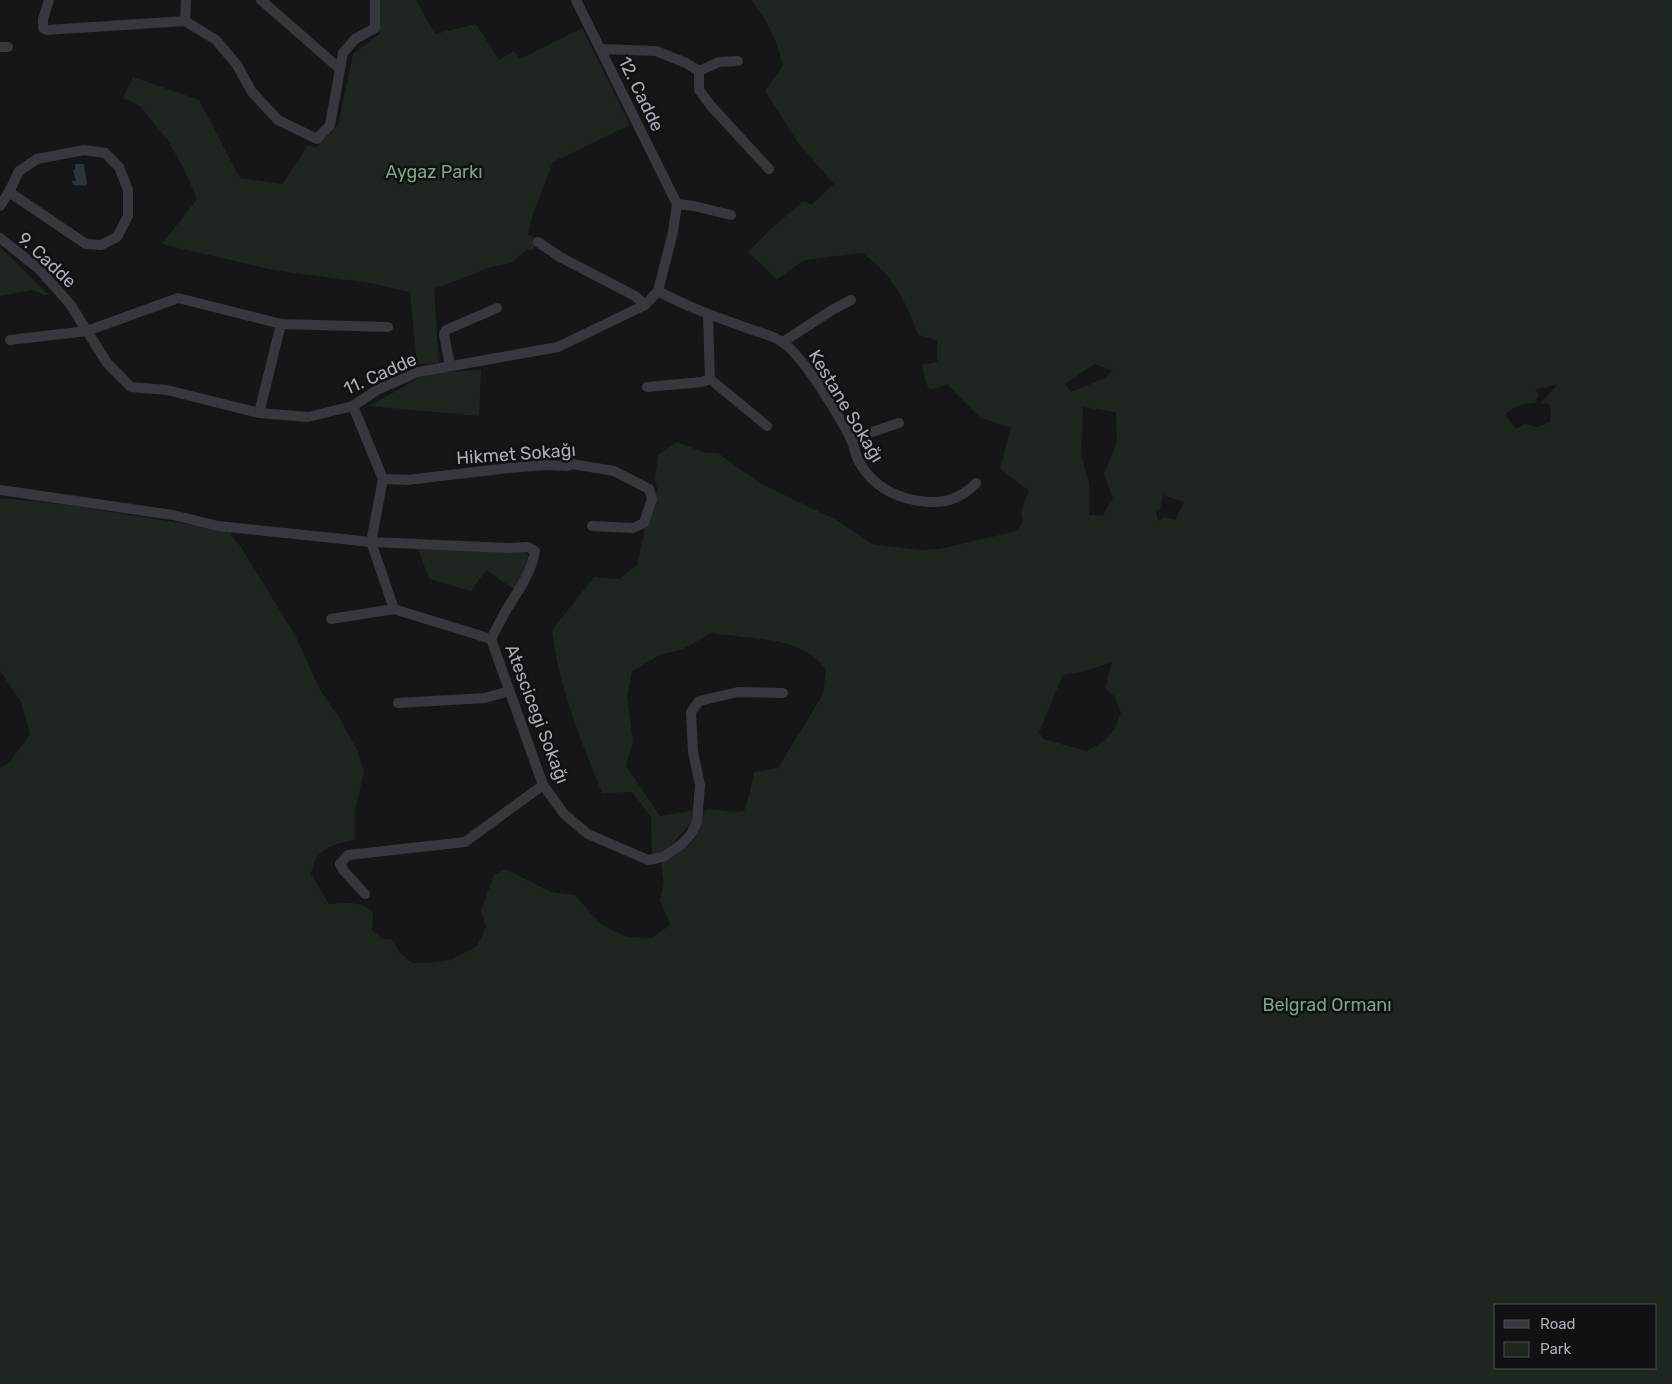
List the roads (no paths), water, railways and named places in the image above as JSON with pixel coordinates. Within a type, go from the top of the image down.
[{"type":"street","points":[[49,0],[43,19],[43,28],[47,30],[185,21],[216,40],[237,65],[252,92],[278,120],[317,139],[330,125],[343,53],[355,39],[375,28],[375,0]]},
{"type":"street","points":[[185,21],[186,0]]},
{"type":"street","points":[[261,0],[340,69]]},
{"type":"street","name":"12. Cadde","points":[[576,0],[677,204]]},
{"type":"street","points":[[601,49],[656,51],[686,63],[699,71]]},
{"type":"street","points":[[699,71],[719,62],[738,61]]},
{"type":"street","points":[[699,71],[700,90],[769,169]]},
{"type":"street","points":[[0,206],[19,171],[37,159],[84,150],[105,153],[119,167],[128,190],[128,216],[117,238],[101,245],[86,244],[9,192]]},
{"type":"street","points":[[538,242],[560,257],[635,296],[645,305],[658,291],[673,232],[677,204],[731,215]]},
{"type":"street","name":"9. Cadde","points":[[0,238],[38,268],[70,304],[87,332]]},
{"type":"street","name":"Kestane Sokağı","points":[[658,291],[708,314],[783,342],[795,353],[814,380],[851,439],[859,461],[872,480],[887,492],[918,502],[949,501],[970,490],[976,483]]},
{"type":"street","points":[[10,340],[87,332],[178,298],[281,324],[388,327]]},
{"type":"street","points":[[783,342],[851,300]]},
{"type":"street","name":"11. Cadde","points":[[87,332],[107,363],[131,387],[167,390],[259,413],[308,417],[353,406],[377,390],[418,372],[558,347],[645,305]]},
{"type":"street","points":[[450,366],[444,334],[446,330],[496,308]]},
{"type":"street","points":[[708,314],[710,379],[767,426]]},
{"type":"street","points":[[259,413],[281,324]]},
{"type":"street","points":[[647,387],[702,382],[710,379]]},
{"type":"street","points":[[353,406],[382,479],[371,542],[394,609]]},
{"type":"street","points":[[851,439],[899,423]]},
{"type":"street","name":"Hikmet Sokağı","points":[[382,479],[407,480],[509,468],[545,465],[567,466],[572,464],[614,471],[649,489],[652,499],[644,523],[633,528],[592,526]]},
{"type":"street","points":[[0,490],[173,515],[218,526],[371,542],[509,548],[528,547],[535,551],[526,580],[491,639],[394,609],[332,619]]},
{"type":"street","name":"Atescicegi Sokağı","points":[[491,639],[543,785],[564,814],[588,834],[648,860],[663,857],[682,844],[691,834],[697,822],[700,786],[693,752],[691,712],[699,701],[738,692],[783,693]]},
{"type":"street","points":[[398,703],[485,698],[509,691]]},
{"type":"street","points":[[365,894],[340,864],[348,855],[465,842],[543,785]]},
{"type":"park label","name":"Aygaz Parkı","points":[[434,172]]},
{"type":"park label","name":"Belgrad Ormanı","points":[[1327,1005]]}]
